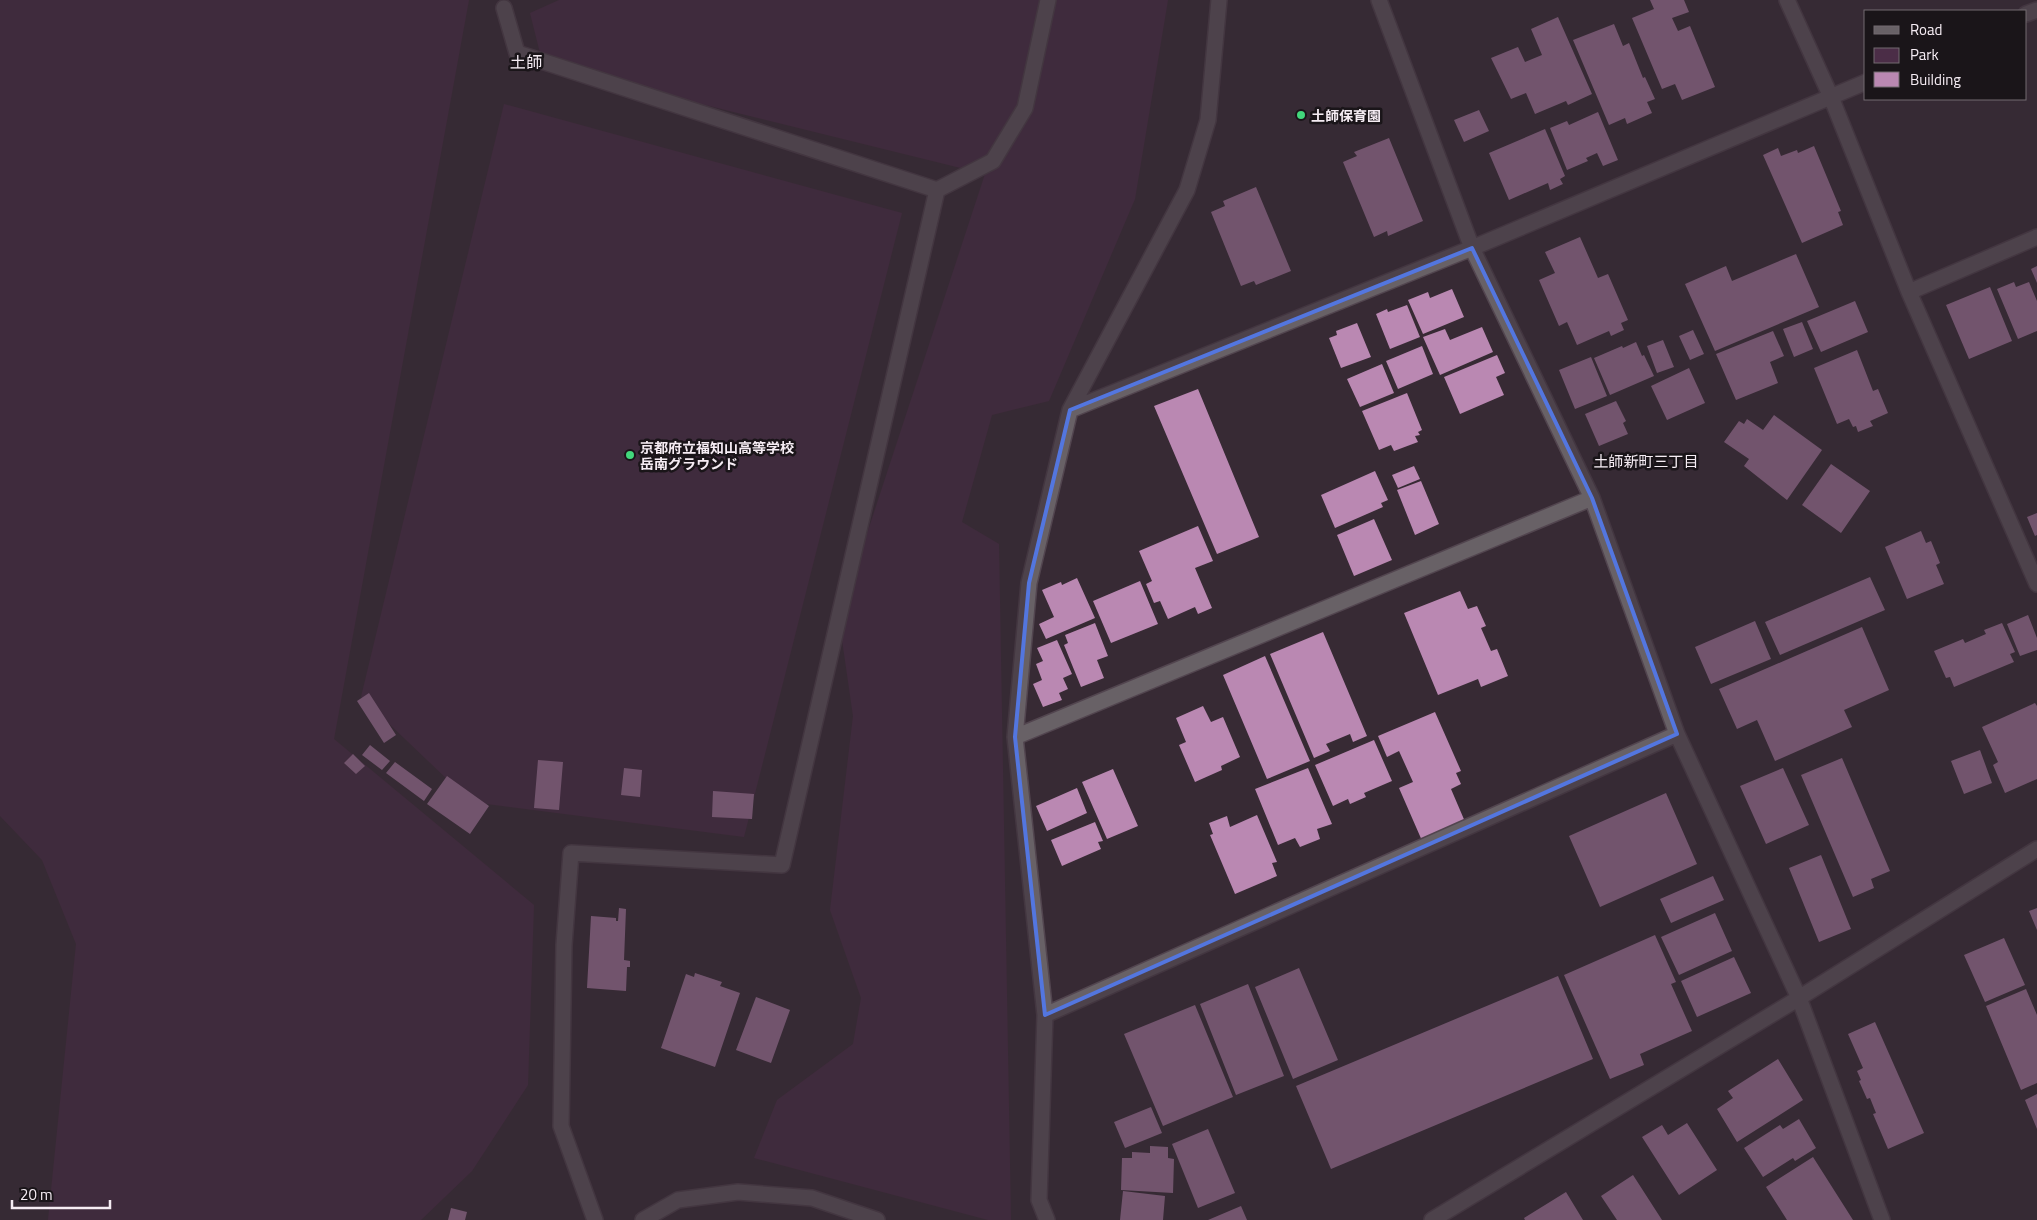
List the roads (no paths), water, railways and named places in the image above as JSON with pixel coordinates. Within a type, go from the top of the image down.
[{"type":"street","points":[[504,8],[517,53],[937,190],[993,161],[1024,108],[1048,0]]},
{"type":"street","points":[[1047,1220],[1039,1200],[1046,1015],[1015,737],[1029,583],[1070,410],[1187,190],[1208,120],[1219,0]]},
{"type":"street","points":[[1379,0],[1472,248],[1592,498],[1677,734],[1799,998],[1881,1219]]},
{"type":"street","points":[[1787,0],[1831,97],[1909,292],[2037,584]]},
{"type":"street","points":[[1070,410],[1472,248],[1864,83]]},
{"type":"street","points":[[595,1220],[561,1126],[564,946],[571,854],[782,865],[937,190]]},
{"type":"street","points":[[1909,292],[2037,237]]},
{"type":"street","points":[[1015,737],[1592,498]]},
{"type":"street","points":[[1046,1015],[1677,734]]},
{"type":"street","points":[[1432,1220],[1799,998],[2037,849]]},
{"type":"street","points":[[643,1220],[678,1200],[738,1192],[812,1198],[877,1220]]},
{"type":"place","name":"土師保育園","points":[[1301,115]]},
{"type":"place","name":"京都府立福知山高等学校 岳南グラウンド","points":[[630,455]]},
{"type":"district","name":"土師","points":[[526,62]]},
{"type":"district","name":"土師新町三丁目","points":[[1646,461]]}]
